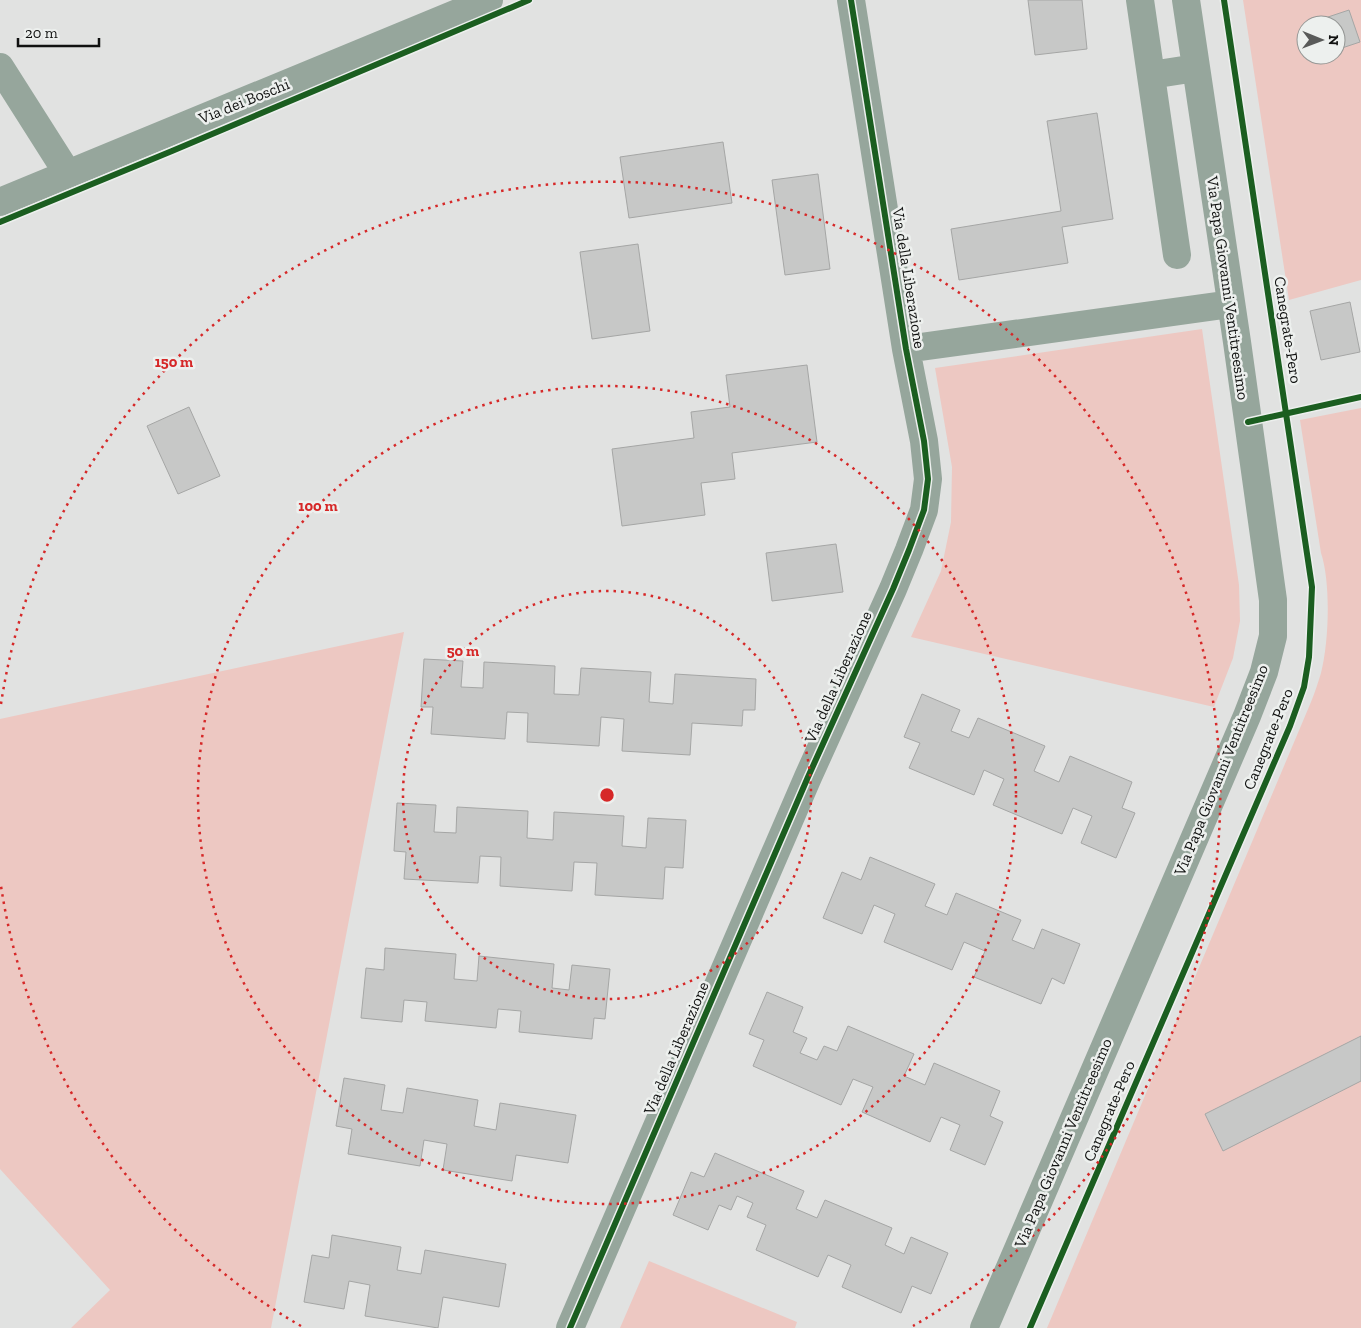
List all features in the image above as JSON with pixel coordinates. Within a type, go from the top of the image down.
[{"type":"street","name":"Via dei Boschi","points":[[0,202],[488,0]]},
{"type":"street","name":"Via della Liberazione","points":[[570,1328],[808,777],[878,624],[924,510],[927,492],[927,471],[924,441],[906,349],[851,0]]},
{"type":"street","points":[[1140,0],[1177,254]]},
{"type":"street","name":"Via Papa Giovanni Ventitreesimo","points":[[984,1328],[1247,716],[1264,672],[1272,636],[1273,600],[1186,0]]},
{"type":"street","points":[[0,67],[68,174]]},
{"type":"street","points":[[1151,75],[1196,68]]},
{"type":"street","name":"Via della Liberazione","points":[[906,349],[1231,304]]},
{"type":"shaded area","points":[[1243,0],[1361,0],[1361,280],[1289,300]]},
{"type":"shaded area","points":[[1202,329],[1239,585],[1240,621],[1233,658],[1214,707],[911,637],[941,571],[951,522],[952,467],[935,368]]},
{"type":"shaded area","points":[[1361,408],[1361,1328],[1047,1328],[1311,702],[1321,673],[1326,645],[1328,596],[1300,420]]},
{"type":"shaded area","points":[[404,632],[271,1328],[71,1328],[110,1290],[0,1169],[0,719]]},
{"type":"shaded area","points":[[649,1261],[797,1322],[795,1328],[620,1328]]},
{"type":"building","points":[[1028,0],[1082,0],[1087,49],[1035,55]]},
{"type":"building","points":[[1349,10],[1360,42],[1346,47],[1346,15],[1334,15]]},
{"type":"building","points":[[1097,113],[1113,219],[1062,227],[1068,263],[959,280],[951,229],[1061,211],[1047,121]]},
{"type":"building","points":[[723,142],[732,203],[629,218],[620,157]]},
{"type":"building","points":[[818,174],[830,269],[785,275],[772,180]]},
{"type":"building","points":[[638,244],[650,331],[592,339],[580,252]]},
{"type":"building","points":[[1350,302],[1360,352],[1321,360],[1310,311]]},
{"type":"building","points":[[807,365],[817,442],[732,453],[735,479],[701,483],[705,515],[622,526],[612,449],[694,438],[691,412],[730,407],[726,375]]},
{"type":"building","points":[[189,407],[220,476],[178,494],[147,426]]},
{"type":"building","points":[[836,544],[843,592],[772,601],[766,553]]},
{"type":"building","points":[[424,659],[463,661],[461,687],[483,688],[484,662],[555,666],[554,694],[579,695],[581,668],[651,672],[649,702],[673,704],[675,674],[756,679],[755,710],[743,710],[742,726],[692,723],[690,755],[622,751],[624,719],[601,717],[599,746],[527,742],[528,713],[507,712],[505,739],[431,734],[433,707],[421,707]]},
{"type":"building","points":[[922,694],[960,710],[951,731],[969,738],[978,718],[1045,746],[1034,771],[1059,782],[1070,756],[1132,782],[1122,808],[1135,813],[1116,858],[1081,843],[1092,816],[1073,808],[1062,834],[993,805],[1004,779],[984,770],[974,795],[909,768],[920,743],[904,737]]},
{"type":"building","points":[[397,803],[436,805],[434,832],[456,833],[457,807],[528,811],[527,838],[553,840],[554,812],[624,816],[622,846],[646,848],[648,818],[686,820],[683,868],[665,867],[663,899],[595,895],[597,863],[574,862],[572,891],[500,886],[501,857],[480,856],[478,883],[404,879],[406,852],[394,851]]},
{"type":"building","points":[[870,857],[935,884],[925,906],[947,915],[956,893],[1021,920],[1012,940],[1034,949],[1042,929],[1080,944],[1064,984],[1052,978],[1041,1004],[974,977],[985,951],[964,942],[952,970],[884,942],[895,914],[874,905],[862,934],[823,918],[842,872],[861,880]]},
{"type":"building","points":[[385,948],[456,954],[454,979],[477,981],[479,956],[554,964],[552,988],[569,990],[572,965],[610,969],[605,1019],[594,1018],[592,1039],[519,1032],[521,1011],[498,1009],[496,1028],[425,1021],[427,1002],[404,1000],[402,1022],[361,1018],[366,968],[384,970]]},
{"type":"building","points":[[767,992],[803,1007],[793,1032],[807,1038],[800,1053],[817,1060],[824,1046],[837,1051],[848,1026],[914,1054],[904,1076],[925,1085],[934,1063],[1000,1091],[990,1116],[1003,1122],[985,1165],[950,1150],[960,1125],[941,1117],[930,1142],[862,1112],[873,1087],[853,1079],[841,1105],[753,1066],[764,1040],[749,1034]]},
{"type":"building","points":[[1361,1036],[1361,1081],[1223,1151],[1205,1114]]},
{"type":"building","points":[[344,1078],[385,1085],[381,1110],[403,1113],[407,1088],[478,1100],[474,1126],[496,1130],[500,1103],[576,1115],[568,1163],[516,1155],[512,1181],[443,1170],[447,1144],[424,1140],[420,1166],[348,1154],[352,1129],[336,1126]]},
{"type":"building","points":[[715,1153],[804,1191],[796,1209],[817,1218],[825,1200],[892,1228],[885,1245],[904,1254],[911,1237],[948,1253],[931,1294],[912,1286],[901,1313],[842,1287],[851,1265],[828,1255],[818,1277],[756,1250],[766,1225],[747,1217],[753,1203],[737,1196],[731,1210],[719,1205],[708,1230],[673,1215],[691,1172],[704,1177]]},
{"type":"building","points":[[332,1235],[401,1247],[397,1270],[421,1274],[425,1250],[506,1264],[499,1307],[443,1297],[438,1328],[365,1316],[370,1285],[349,1281],[344,1309],[304,1302],[312,1255],[329,1258]]},
{"type":"cycle path","points":[[0,222],[529,0]]},
{"type":"cycle path","points":[[570,1328],[808,777],[893,589],[924,510],[928,479],[924,441],[906,349],[851,0]]},
{"type":"cycle path","name":"Canegrate-Pero","points":[[1030,1328],[1290,726],[1304,687],[1309,657],[1312,587],[1224,0]]},
{"type":"cycle path","points":[[1248,422],[1361,397]]}]
